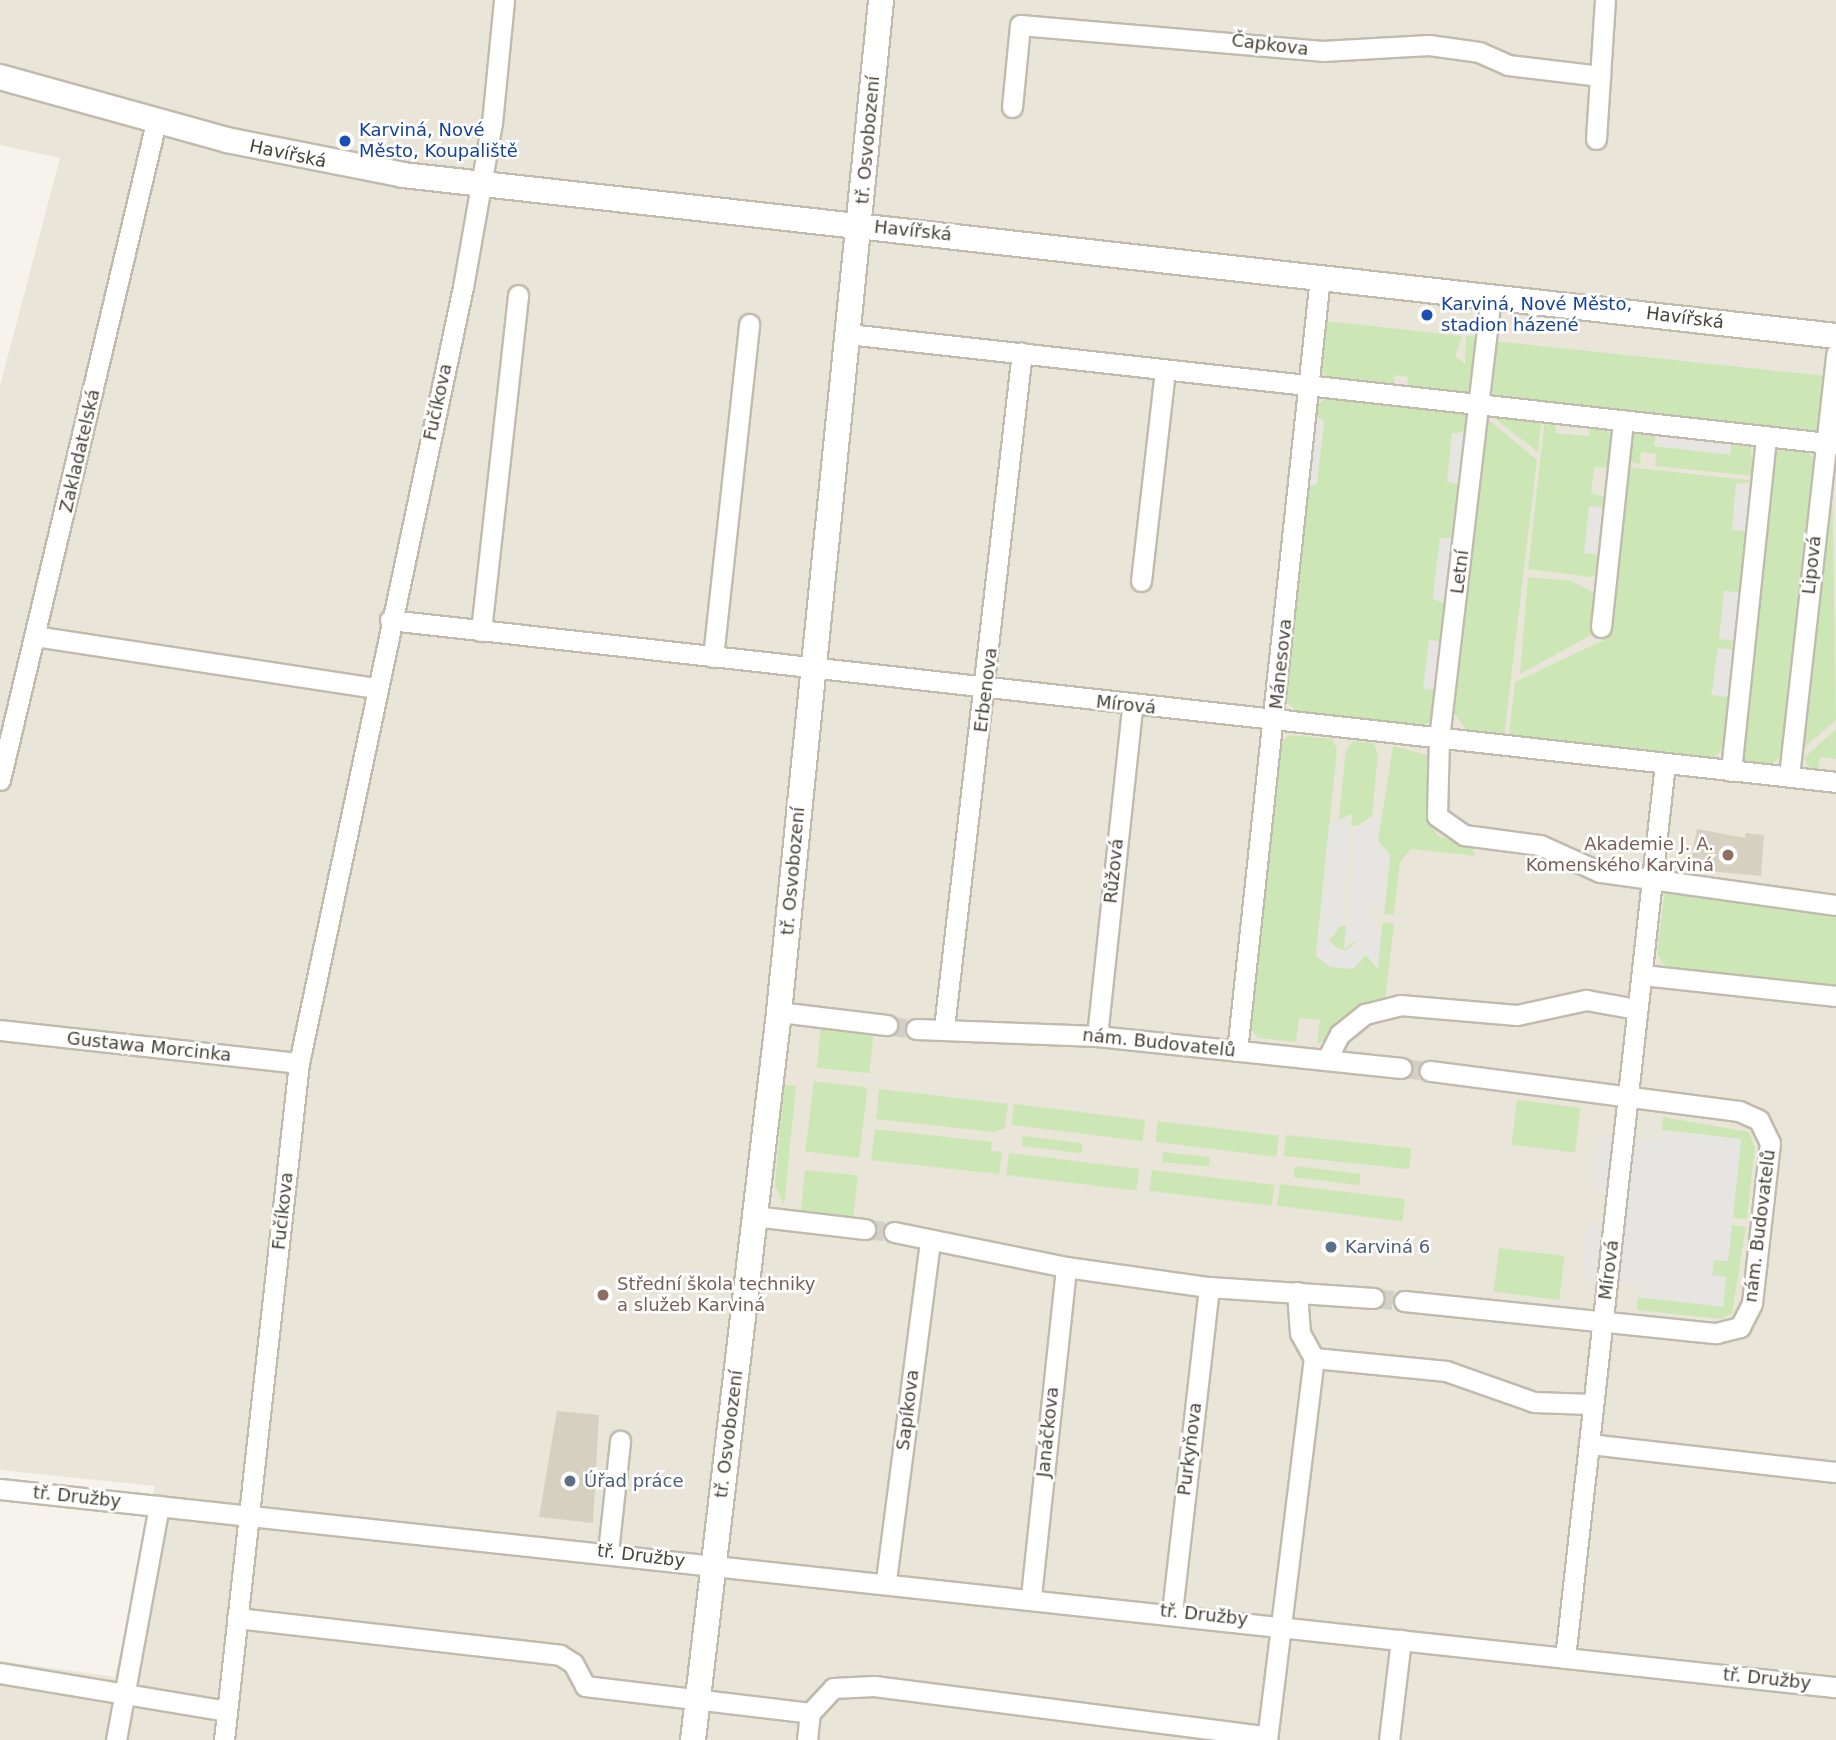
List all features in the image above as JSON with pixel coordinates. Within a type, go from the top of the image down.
[{"type":"street","name":"Fučíkova","points":[[224,1740],[299,1063],[480,183],[504,0]]},
{"type":"street","name":"tř. Osvobození","points":[[693,1740],[779,1012],[812,670],[861,225],[881,0]]},
{"type":"street","points":[[1596,139],[1605,0]]},
{"type":"street","name":"Čapkova","points":[[1012,107],[1020,25],[1322,51],[1429,46],[1479,52],[1508,65],[1600,76]]},
{"type":"street","name":"Havířská","points":[[0,77],[156,122],[312,160],[480,183],[1836,336]]},
{"type":"street","name":"Zakladatelská","points":[[0,780],[156,122]]},
{"type":"street","name":"Mánesova","points":[[1237,1051],[1275,721],[1320,277]]},
{"type":"street","points":[[481,631],[518,295]]},
{"type":"street","name":"Letní","points":[[1439,739],[1481,404],[1491,296]]},
{"type":"street","points":[[713,657],[749,324]]},
{"type":"street","points":[[848,334],[1830,443]]},
{"type":"street","name":"Erbenova","points":[[944,1028],[986,690],[1022,352]]},
{"type":"street","name":"Lipová","points":[[1789,776],[1830,443],[1836,354]]},
{"type":"street","points":[[1141,581],[1165,370]]},
{"type":"street","points":[[1601,627],[1623,420]]},
{"type":"street","points":[[1731,771],[1766,436]]},
{"type":"street","points":[[390,620],[812,670]]},
{"type":"street","points":[[35,636],[375,688]]},
{"type":"street","name":"Mírová","points":[[812,670],[1836,782]]},
{"type":"street","name":"Růžová","points":[[1097,1036],[1132,706]]},
{"type":"street","points":[[1439,739],[1437,816],[1447,827],[1540,845],[1600,872],[1655,882],[1836,905]]},
{"type":"street","name":"Mírová","points":[[1565,1658],[1591,1404],[1630,1096],[1637,1009],[1655,882],[1665,764]]},
{"type":"street","points":[[1643,975],[1836,996]]},
{"type":"street","points":[[1327,1059],[1340,1034],[1365,1014],[1400,1004],[1517,1015],[1586,1000],[1637,1009]]},
{"type":"street","points":[[779,1012],[887,1026]]},
{"type":"street","name":"nám. Budovatelů","points":[[916,1029],[1097,1036],[1401,1068]]},
{"type":"street","name":"Gustawa Morcinka","points":[[0,1030],[299,1063]]},
{"type":"street","name":"nám. Budovatelů","points":[[1404,1301],[1603,1324],[1730,1332],[1748,1317],[1752,1303],[1768,1131],[1751,1114],[1430,1071]]},
{"type":"street","points":[[754,1216],[865,1228]]},
{"type":"street","points":[[894,1232],[1066,1268],[1209,1287],[1374,1298]]},
{"type":"street","name":"Sapíkova","points":[[886,1580],[930,1240]]},
{"type":"street","name":"Janáčkova","points":[[1031,1596],[1066,1268]]},
{"type":"street","name":"Purkyňova","points":[[1172,1612],[1209,1287]]},
{"type":"street","points":[[807,1740],[810,1713],[833,1688],[874,1686],[1267,1738],[1314,1358],[1300,1333],[1297,1292]]},
{"type":"street","points":[[1314,1358],[1447,1371],[1534,1402],[1591,1404]]},
{"type":"street","points":[[608,1552],[620,1441]]},
{"type":"street","points":[[1589,1444],[1836,1472]]},
{"type":"street","name":"tř. Družby","points":[[0,1489],[249,1513],[714,1565],[886,1580],[1836,1687]]},
{"type":"street","points":[[117,1740],[159,1506]]},
{"type":"street","points":[[237,1618],[560,1655],[573,1663],[585,1686],[810,1713]]},
{"type":"street","points":[[1389,1740],[1401,1640]]},
{"type":"street","points":[[0,1673],[226,1711]]},
{"type":"shaded area","points":[[0,0],[1836,0],[1836,1740],[0,1740],[0,1661],[115,1677],[155,1486],[0,1470],[0,386],[60,158],[0,145]]},
{"type":"shaded area","points":[[1315,416],[1324,421],[1317,484],[1306,487]]},
{"type":"shaded area","points":[[1656,430],[1732,438],[1730,454],[1654,446]]},
{"type":"shaded area","points":[[1452,433],[1468,434],[1465,483],[1449,482]]},
{"type":"shaded area","points":[[1736,484],[1758,486],[1754,532],[1732,530]]},
{"type":"shaded area","points":[[1589,506],[1609,508],[1604,555],[1584,553]]},
{"type":"shaded area","points":[[1440,538],[1456,540],[1448,601],[1432,600]]},
{"type":"shaded area","points":[[1724,591],[1746,593],[1742,641],[1720,639]]},
{"type":"shaded area","points":[[1429,640],[1445,642],[1439,691],[1423,689]]},
{"type":"shaded area","points":[[1718,648],[1739,651],[1732,697],[1711,695]]},
{"type":"shaded area","points":[[1352,814],[1341,926],[1326,937],[1341,953],[1357,944],[1358,939],[1344,949],[1357,826],[1381,816],[1378,841],[1390,855],[1384,914],[1372,901],[1370,921],[1381,934],[1378,969],[1366,955],[1353,969],[1330,967],[1316,956],[1329,824]]},
{"type":"shaded area","points":[[1662,1130],[1741,1139],[1728,1261],[1714,1260],[1712,1275],[1726,1277],[1723,1307],[1638,1297],[1639,1284],[1582,1277],[1588,1224],[1602,1226],[1606,1191],[1592,1188],[1598,1134],[1660,1141]]},
{"type":"green space","points":[[1325,321],[1462,336],[1455,356],[1465,364],[1466,336],[1479,337],[1472,388],[1462,396],[1406,392],[1408,377],[1395,375],[1392,391],[1326,378],[1320,367]]},
{"type":"green space","points":[[1493,341],[1826,376],[1818,432],[1498,400],[1488,386]]},
{"type":"green space","points":[[1329,394],[1461,410],[1468,418],[1467,432],[1452,433],[1447,481],[1460,485],[1454,537],[1440,538],[1433,599],[1447,604],[1432,720],[1422,727],[1298,714],[1284,697],[1315,409]]},
{"type":"green space","points":[[1493,415],[1542,416],[1538,452]]},
{"type":"green space","points":[[1545,417],[1556,418],[1555,433],[1589,436],[1591,422],[1614,436],[1610,468],[1594,467],[1591,493],[1609,498],[1584,553],[1601,555],[1599,571],[1591,577],[1528,569]]},
{"type":"green space","points":[[1490,421],[1537,460],[1504,737],[1470,734],[1451,709],[1484,425]]},
{"type":"green space","points":[[1637,430],[1656,430],[1654,446],[1730,455],[1732,438],[1750,443],[1754,476],[1655,466],[1656,454],[1641,452],[1640,464],[1627,462],[1629,437]]},
{"type":"green space","points":[[1786,446],[1808,450],[1816,463],[1781,757],[1768,766],[1752,766],[1741,756],[1772,456]]},
{"type":"green space","points":[[1626,467],[1758,481],[1736,484],[1747,532],[1742,593],[1724,591],[1719,639],[1736,641],[1735,650],[1718,648],[1713,695],[1729,697],[1726,747],[1712,759],[1509,735],[1515,682],[1604,640]]},
{"type":"green space","points":[[1832,474],[1836,720],[1801,750]]},
{"type":"green space","points":[[1528,577],[1571,581],[1594,593],[1595,633],[1520,674]]},
{"type":"green space","points":[[1836,729],[1836,759],[1820,757],[1818,771],[1810,770],[1804,758]]},
{"type":"green space","points":[[1289,735],[1332,739],[1337,749],[1316,956],[1366,954],[1377,968],[1383,922],[1394,924],[1385,1000],[1317,1045],[1320,1020],[1299,1018],[1296,1042],[1258,1038],[1248,1025],[1278,747]]},
{"type":"green space","points":[[1353,741],[1373,743],[1378,753],[1372,816],[1357,826],[1351,826],[1352,815],[1338,825],[1346,750]]},
{"type":"green space","points":[[1393,746],[1427,755],[1427,818],[1438,836],[1472,846],[1476,856],[1411,849],[1400,862],[1394,915],[1384,914],[1390,855],[1378,841]]},
{"type":"green space","points":[[1665,890],[1836,911],[1836,992],[1669,972],[1657,954]]},
{"type":"green space","points":[[1341,926],[1346,926],[1344,948],[1359,938],[1347,952],[1327,943]]},
{"type":"green space","points":[[821,1026],[874,1032],[869,1073],[817,1068]]},
{"type":"green space","points":[[814,1081],[868,1088],[859,1158],[805,1151]]},
{"type":"green space","points":[[784,1085],[796,1086],[784,1205],[775,1185]]},
{"type":"green space","points":[[879,1089],[1008,1104],[1005,1128],[994,1132],[876,1119]]},
{"type":"green space","points":[[1517,1100],[1581,1108],[1575,1152],[1512,1145]]},
{"type":"green space","points":[[1014,1104],[1145,1120],[1142,1141],[1011,1125]]},
{"type":"green space","points":[[1663,1117],[1749,1132],[1755,1147],[1747,1219],[1733,1218],[1741,1139],[1662,1130]]},
{"type":"green space","points":[[1158,1121],[1279,1136],[1277,1157],[1155,1142]]},
{"type":"green space","points":[[875,1129],[992,1142],[991,1151],[1002,1152],[999,1174],[871,1160]]},
{"type":"green space","points":[[1286,1135],[1411,1148],[1409,1169],[1284,1156]]},
{"type":"green space","points":[[1023,1136],[1083,1143],[1081,1153],[1022,1146]]},
{"type":"green space","points":[[1163,1152],[1210,1157],[1209,1167],[1162,1162]]},
{"type":"green space","points":[[1009,1153],[1139,1169],[1136,1191],[1006,1175]]},
{"type":"green space","points":[[1295,1166],[1361,1174],[1359,1185],[1294,1177]]},
{"type":"green space","points":[[805,1170],[858,1176],[853,1217],[801,1212]]},
{"type":"green space","points":[[1152,1170],[1274,1185],[1272,1206],[1149,1191]]},
{"type":"green space","points":[[1280,1184],[1405,1199],[1402,1221],[1277,1206]]},
{"type":"green space","points":[[1732,1225],[1746,1227],[1732,1313],[1722,1319],[1637,1310],[1638,1297],[1723,1306],[1726,1278],[1712,1276],[1713,1260],[1728,1261]]},
{"type":"green space","points":[[1499,1248],[1565,1256],[1559,1300],[1494,1292]]},
{"type":"building","name":"Akademie J. A. Komenského Karviná","points":[[1697,829],[1745,838],[1746,833],[1764,835],[1761,876],[1689,869]]},
{"type":"building","name":"Úřad práce","points":[[557,1411],[599,1415],[593,1523],[539,1517]]},
{"type":"tunnel","points":[[887,1025],[916,1029]]},
{"type":"tunnel","points":[[1401,1068],[1430,1071]]},
{"type":"tunnel","points":[[865,1229],[894,1232]]},
{"type":"tunnel","points":[[1374,1298],[1404,1301]]},
{"type":"place","name":"Karviná, Nové Město, Koupaliště","points":[[345,141]]},
{"type":"place","name":"Karviná, Nové Město, stadion házené","points":[[1427,315]]},
{"type":"place","name":"Akademie J. A. Komenského Karviná","points":[[1728,855]]},
{"type":"place","name":"Karviná 6","points":[[1331,1247]]},
{"type":"place","name":"Střední škola techniky a služeb Karviná","points":[[603,1295]]},
{"type":"place","name":"Úřad práce","points":[[570,1481]]}]
